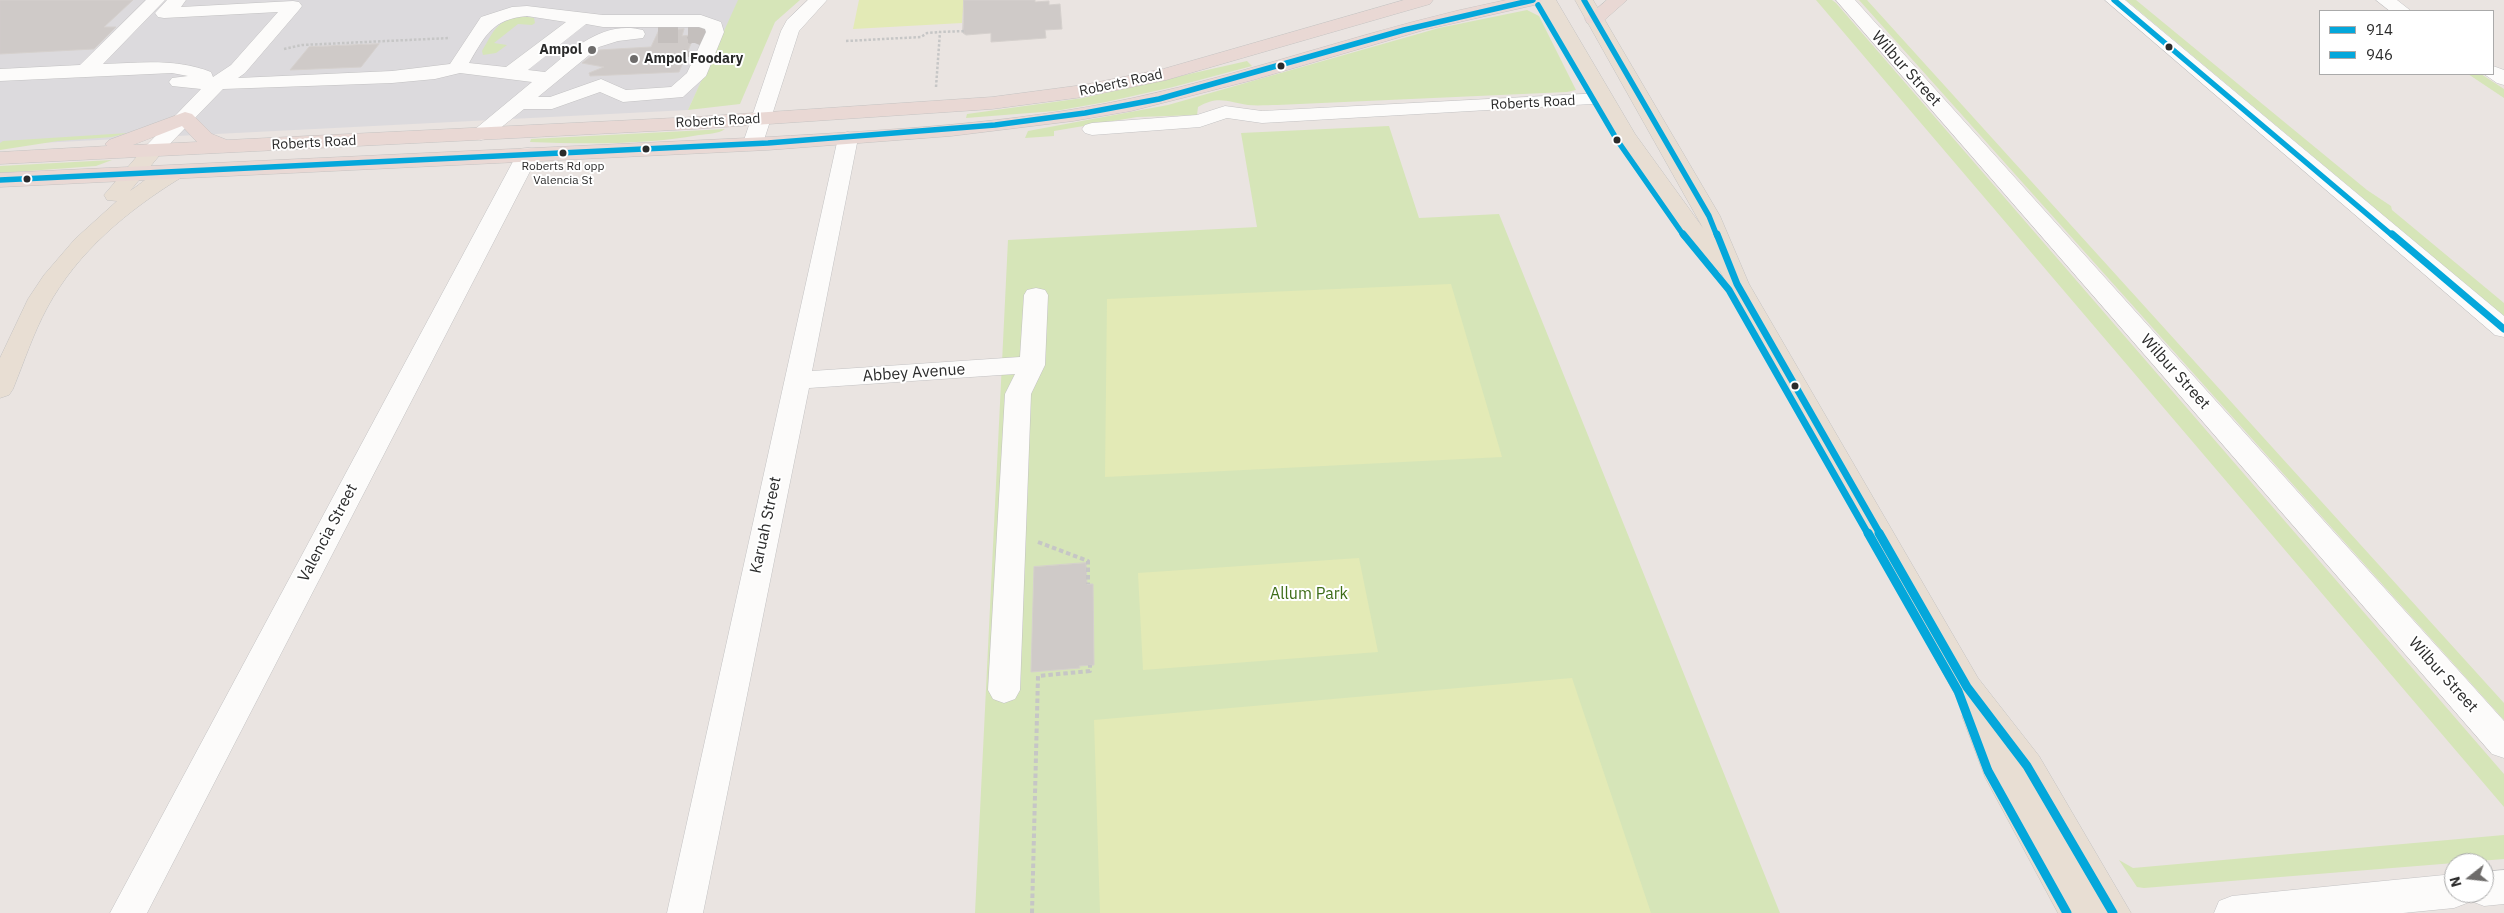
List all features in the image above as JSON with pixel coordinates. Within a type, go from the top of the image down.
[{"type":"highway","name":"Roberts Road","points":[[0,158],[672,124],[992,103],[1122,84],[1200,65],[1424,0]]},
{"type":"highway","name":"Roberts Road","points":[[0,180],[848,138],[1007,125],[1077,115],[1168,97],[1426,23],[1533,0]]},
{"type":"highway","points":[[1594,18],[1618,0]]},
{"type":"highway","points":[[74,155],[139,137],[185,118],[205,138],[224,147]]},
{"type":"main road","points":[[1547,0],[1602,99],[1684,220],[1737,284]]},
{"type":"main road","points":[[1584,0],[1709,216],[1737,284],[1967,687],[2027,766],[2113,913]]},
{"type":"main road","points":[[0,389],[40,299],[81,246],[101,212],[152,151]]},
{"type":"main road","points":[[81,246],[139,195],[174,172]]},
{"type":"main road","points":[[1967,687],[1997,767],[2078,913]]},
{"type":"street","points":[[86,70],[156,0]]},
{"type":"street","points":[[753,143],[790,31],[794,24],[818,0]]},
{"type":"street","name":"Wilbur Street","points":[[1845,0],[2504,744]]},
{"type":"street","points":[[2114,0],[2504,329]]},
{"type":"street","points":[[2385,0],[2400,10]]},
{"type":"street","points":[[194,5],[251,23],[255,30],[254,35],[222,70],[219,82]]},
{"type":"street","points":[[152,151],[219,82],[238,69],[293,6],[194,5]]},
{"type":"street","points":[[461,67],[459,63],[461,59],[485,24],[503,14],[527,10],[581,19],[695,20],[710,23],[714,26],[715,32],[696,76],[676,93],[623,96],[601,85],[552,104],[519,103]]},
{"type":"street","points":[[510,74],[581,19]]},
{"type":"street","points":[[481,134],[600,39],[616,34],[658,33]]},
{"type":"street","points":[[672,124],[670,108],[691,58]]},
{"type":"street","points":[[0,74],[172,67],[189,70],[219,82]]},
{"type":"street","points":[[180,82],[266,83],[416,76],[461,67],[550,78]]},
{"type":"street","name":"Roberts Road","points":[[1092,128],[1200,121],[1225,112],[1262,117],[1602,99]]},
{"type":"street","name":"Karuah Street","points":[[684,913],[848,138]]},
{"type":"street","name":"Valencia Street","points":[[128,913],[528,154]]},
{"type":"street","points":[[1004,690],[1018,394],[1032,365],[1036,294]]},
{"type":"street","name":"Abbey Avenue","points":[[796,380],[1032,365]]},
{"type":"street","points":[[2232,913],[2444,893]]},
{"type":"path","points":[[846,41],[921,37],[927,33],[966,31]]},
{"type":"path","points":[[935,94],[940,32]]},
{"type":"path","points":[[252,53],[275,52],[302,45],[450,38]]},
{"type":"path","points":[[1011,531],[1088,561],[1088,584]]},
{"type":"path","points":[[1032,913],[1038,676],[1090,671],[1090,665]]},
{"type":"shaded area","points":[[0,0],[739,0],[688,110],[0,145]]},
{"type":"green space","points":[[738,0],[800,0],[775,22],[740,104],[688,110]]},
{"type":"green space","points":[[859,0],[964,0],[962,23],[853,29]]},
{"type":"green space","points":[[1816,0],[1832,0],[1836,3],[2504,774],[2504,807]]},
{"type":"green space","points":[[1859,0],[1867,0],[2504,703],[2504,720]]},
{"type":"green space","points":[[2126,0],[2136,0],[2367,190],[2391,206],[2392,210],[2504,303],[2504,316]]},
{"type":"green space","points":[[1527,10],[1539,16],[1576,90],[1567,92],[1277,105],[1248,105],[1217,100],[1198,107],[1197,115],[1137,117],[1054,131],[1054,136],[1025,138],[1028,131],[1168,105],[1439,28]]},
{"type":"green space","points":[[522,16],[534,18],[535,23],[532,25],[518,24],[494,43],[507,45],[496,53],[483,55],[482,51],[501,23]]},
{"type":"green space","points":[[1247,61],[1252,66],[1106,102],[1055,111],[966,118],[967,114],[1083,98]]},
{"type":"green space","points":[[2470,75],[2483,75],[2504,89],[2504,98]]},
{"type":"green space","name":"Allum Park","points":[[1389,126],[1419,218],[1499,214],[1780,913],[975,913],[1008,240],[1257,227],[1241,133]]},
{"type":"green space","points":[[725,129],[712,134],[657,141],[530,142],[531,139]]},
{"type":"green space","points":[[128,133],[112,137],[58,141],[0,150],[0,143],[3,141]]},
{"type":"green space","points":[[112,160],[96,166],[0,173],[0,166]]},
{"type":"green space","points":[[1451,284],[1502,457],[1105,477],[1107,299]]},
{"type":"green space","points":[[1359,558],[1378,652],[1143,670],[1138,573]]},
{"type":"green space","points":[[1572,678],[1651,913],[1100,913],[1094,720]]},
{"type":"green space","points":[[2504,835],[2504,859],[2494,860],[2494,853],[2444,853],[2444,864],[2144,888],[2137,887],[2119,860],[2133,868]]},
{"type":"building","points":[[0,0],[133,0],[104,27],[116,27],[94,49],[0,54]]},
{"type":"building","points":[[964,0],[1035,0],[1035,2],[1049,1],[1049,5],[1060,4],[1062,29],[1045,30],[1046,38],[991,42],[991,33],[966,35],[963,33]]},
{"type":"building","points":[[684,29],[682,36],[691,35],[688,41],[692,41],[679,72],[590,76],[589,73],[604,67],[582,63],[599,50],[651,47],[659,30]]},
{"type":"building","points":[[379,44],[361,67],[290,70],[309,47]]},
{"type":"building","points":[[1086,563],[1087,584],[1093,584],[1094,665],[1031,672],[1034,567]]},
{"type":"tunnel","points":[[658,33],[696,33],[699,40],[691,58]]},
{"type":"transit line","name":"914","points":[[0,180],[768,143],[904,134],[1040,120],[1159,99],[1218,84],[1404,30],[1533,0]]},
{"type":"transit line","name":"914","points":[[1584,0],[1709,216],[1737,284],[1967,687],[2027,766],[2113,913]]},
{"type":"transit line","name":"914","points":[[2114,0],[2504,329]]},
{"type":"transit line","name":"946","points":[[1538,5],[1617,140],[1676,226],[1729,290],[1958,691],[1988,771],[2067,913]]},
{"type":"place","name":"Ampol","points":[[592,50]]},
{"type":"place","name":"Ampol Foodary","points":[[634,59]]},
{"type":"place","name":"Roberts Rd opp Valencia St","points":[[563,153]]}]
